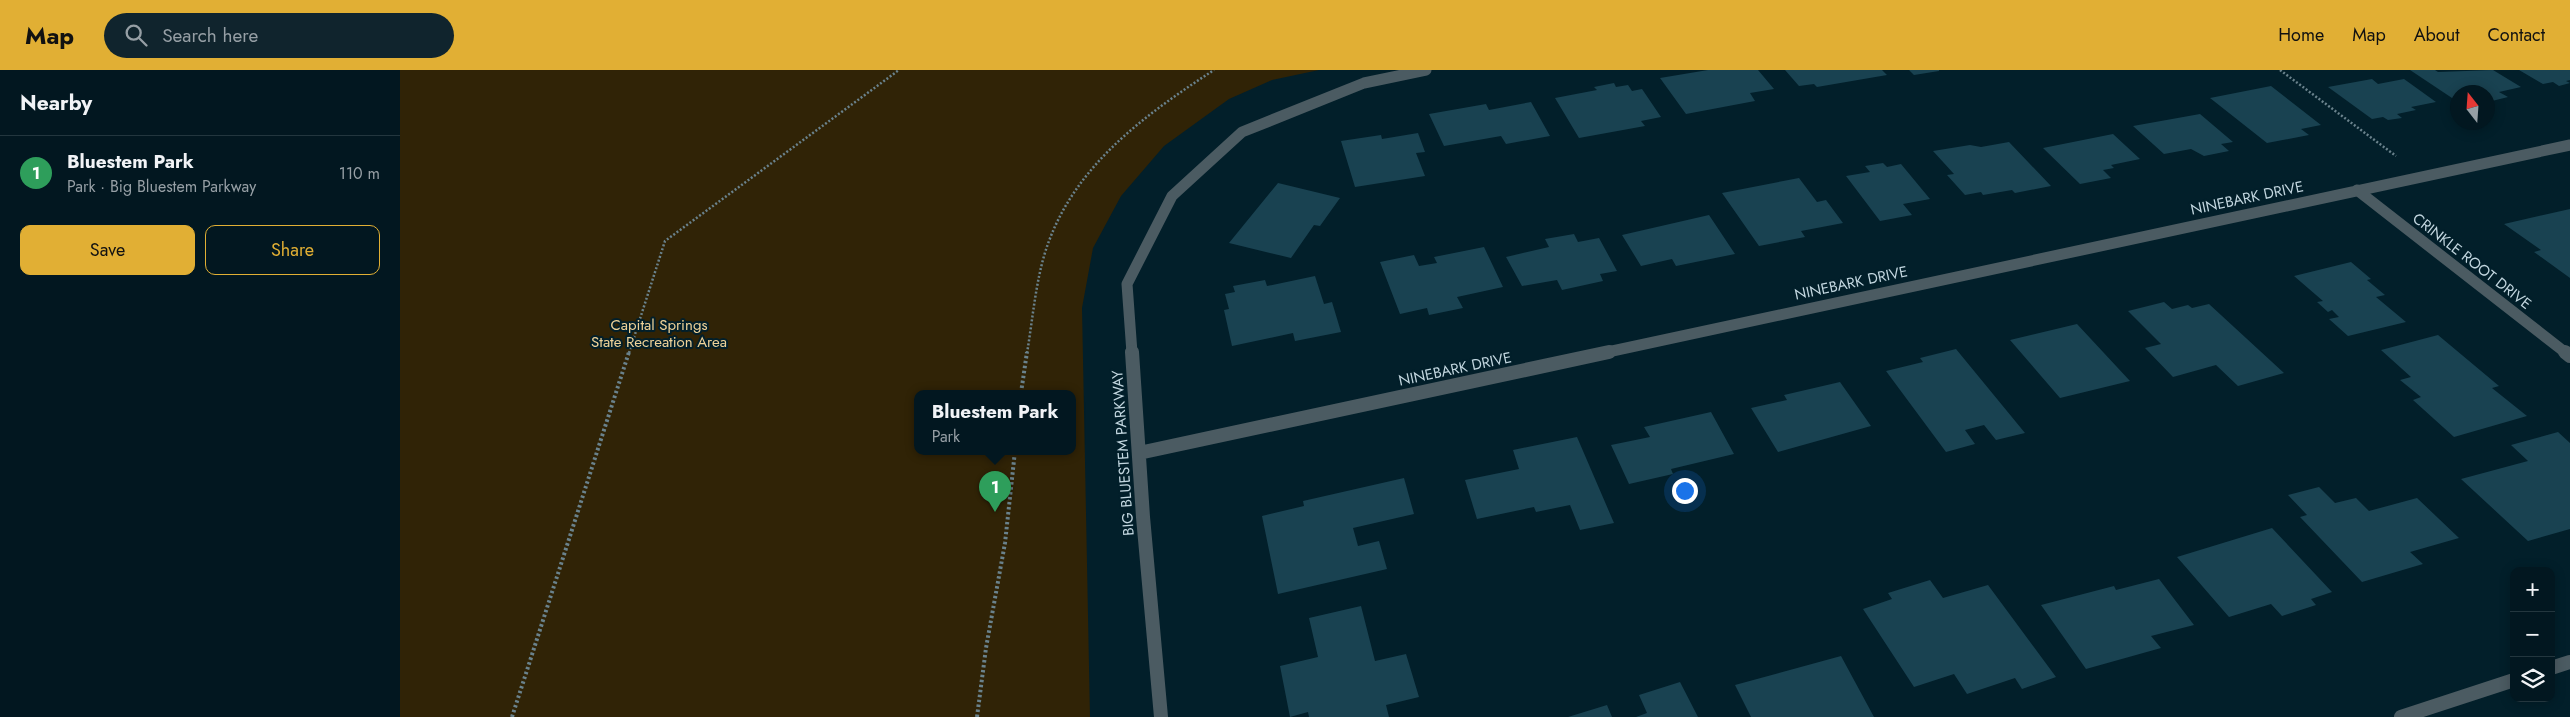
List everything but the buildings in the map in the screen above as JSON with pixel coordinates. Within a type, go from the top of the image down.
[{"type":"street","name":"BIG BLUESTEM PARKWAY","points":[[1161,717],[1127,284],[1172,196],[1242,132],[1364,83],[1426,70]]},
{"type":"street","name":"NINEBARK DRIVE","points":[[1139,453],[2570,144]]},
{"type":"street","name":"CRINKLE ROOT DRIVE","points":[[2357,190],[2570,356]]},
{"type":"street","points":[[2555,667],[2570,662]]},
{"type":"street","points":[[2400,717],[2510,681]]},
{"type":"path","points":[[512,717],[665,241],[899,70]]},
{"type":"path","points":[[1022,390],[1048,241],[1072,194],[1092,166],[1115,143],[1149,114],[1214,70]]},
{"type":"path","points":[[2280,70],[2401,160]]},
{"type":"path","points":[[977,717],[986,648],[1005,543],[1014,455]]},
{"type":"green space","name":"Capital Springs State Recreation Area","points":[[400,70],[1319,70],[1272,80],[1229,99],[1164,146],[1121,196],[1093,248],[1082,308],[1090,717],[400,717]]},
{"type":"place","name":"Bluestem Park","points":[[995,512]]}]
